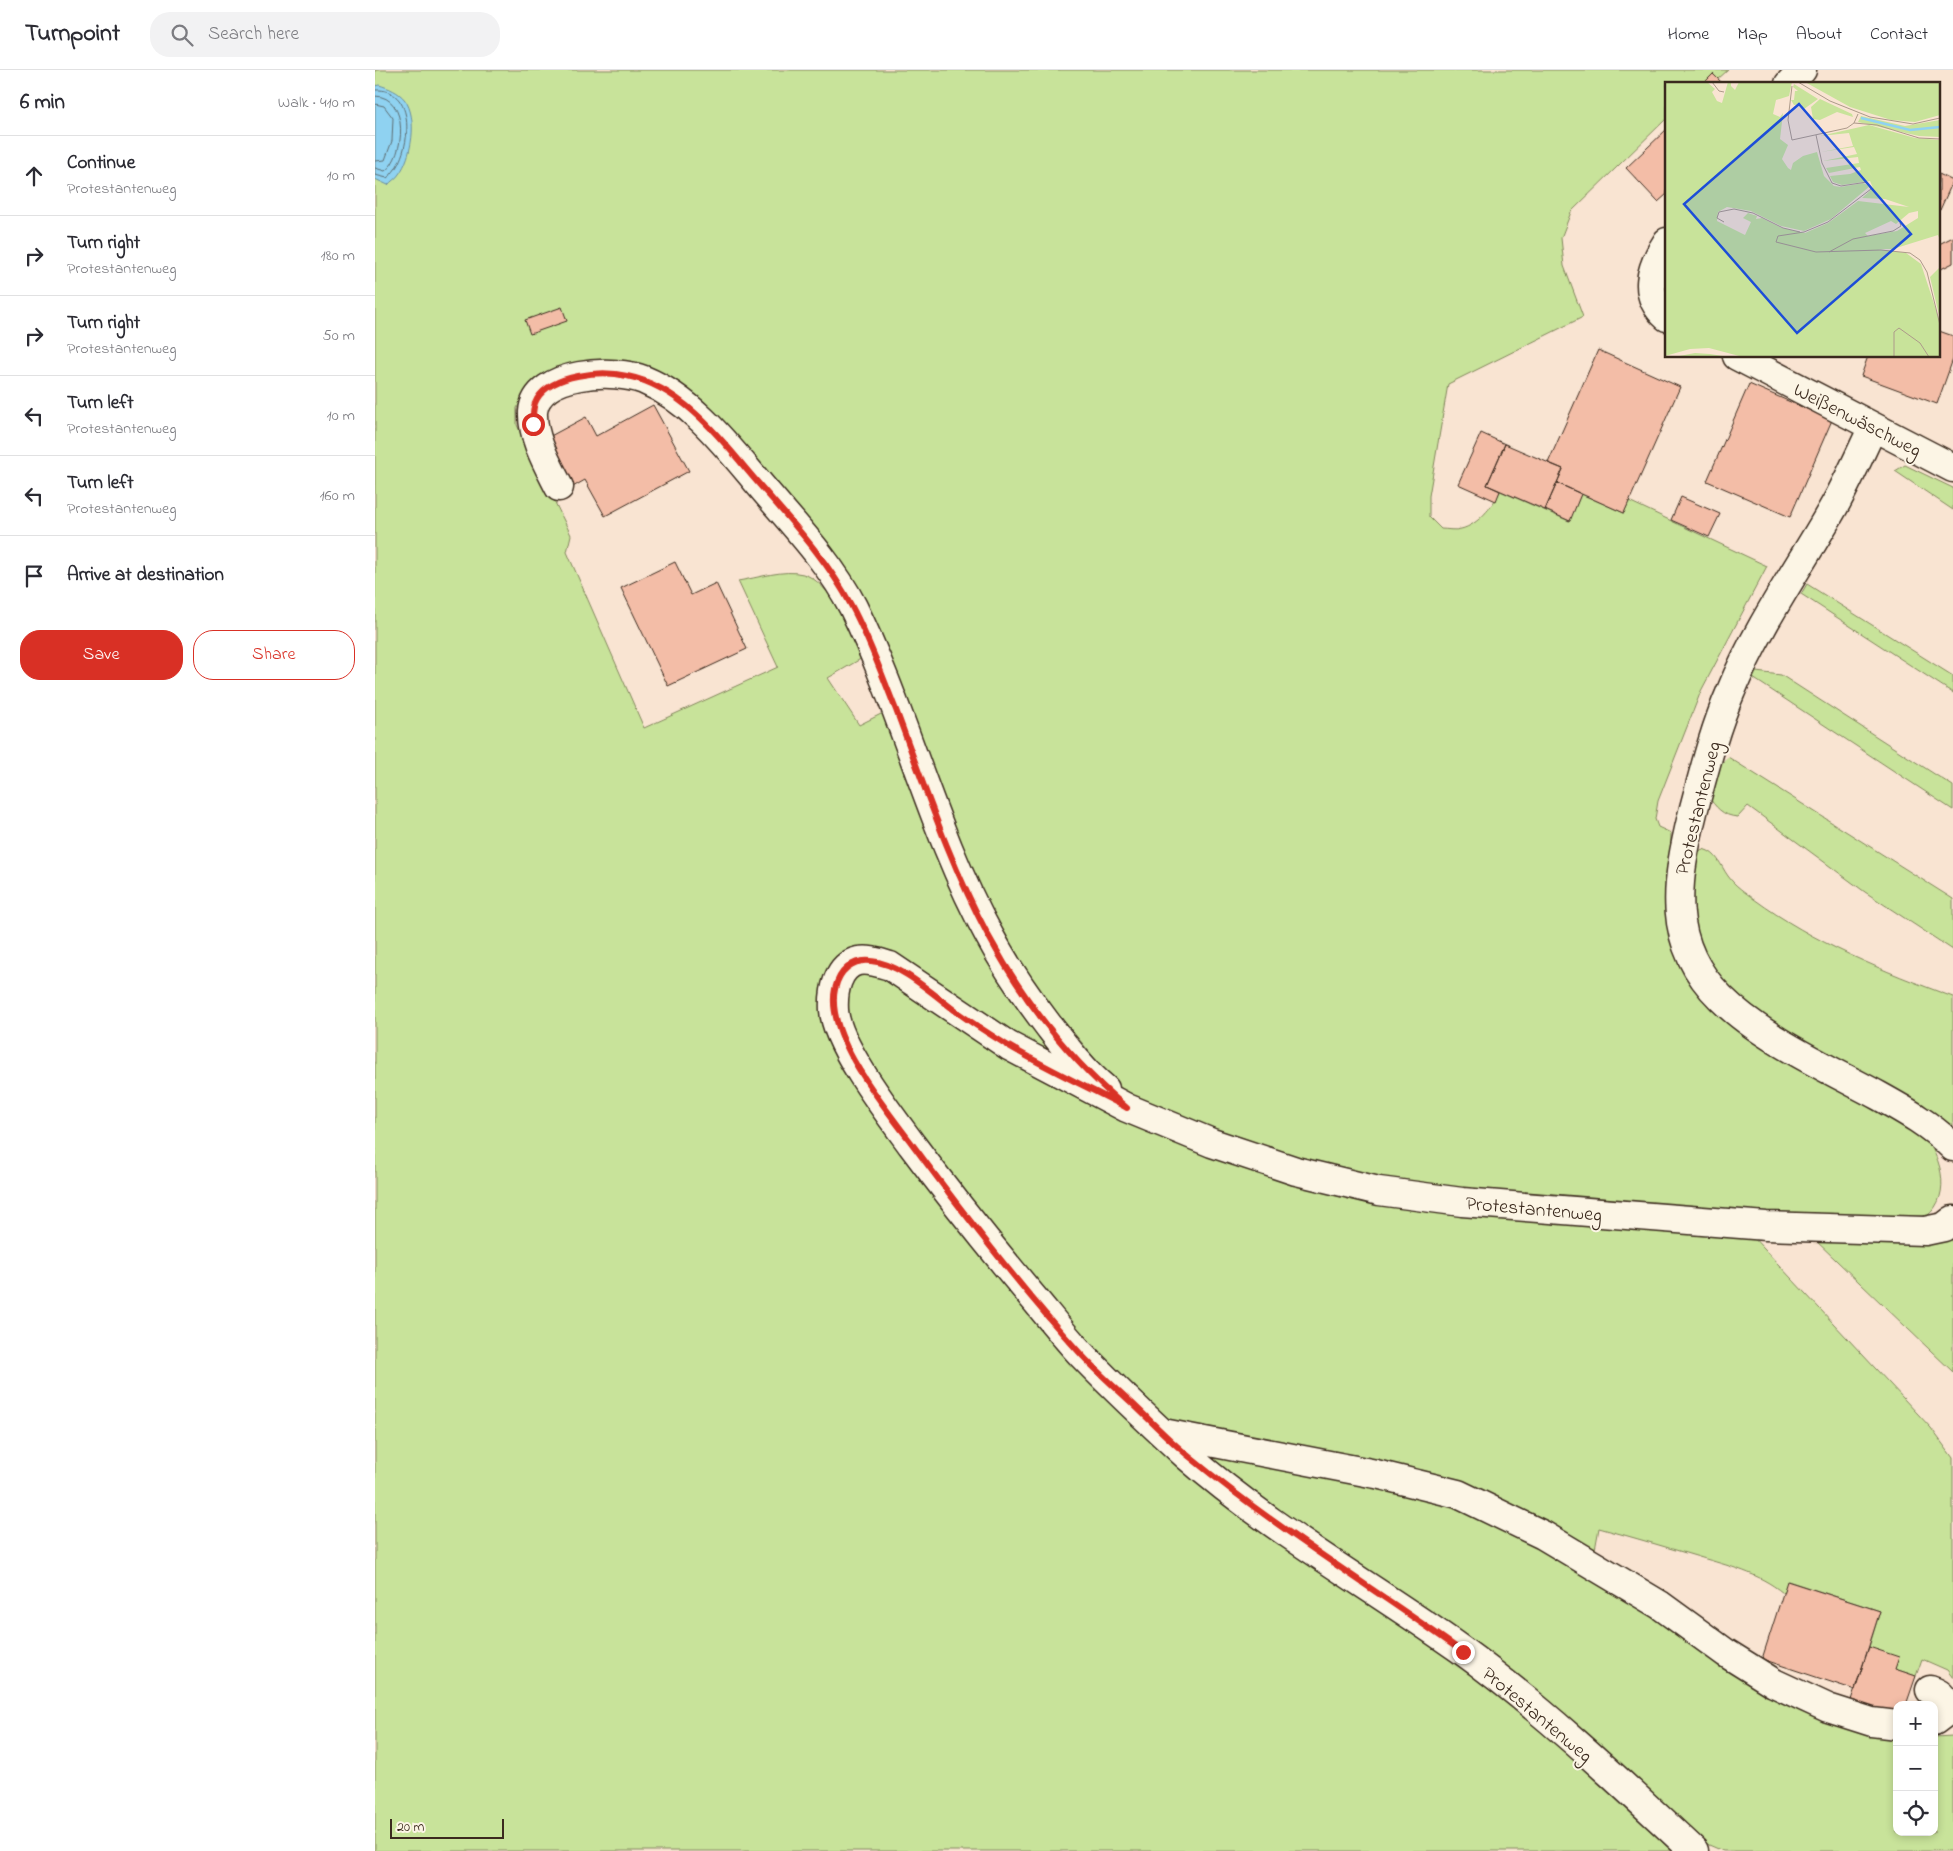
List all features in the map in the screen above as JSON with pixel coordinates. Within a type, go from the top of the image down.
[{"type":"street","points":[[1791,82],[1802,70]]},
{"type":"street","points":[[1665,245],[1658,256],[1650,278],[1657,307],[1665,315]]},
{"type":"street","name":"Weißenwäschweg","points":[[1741,358],[1953,468]]},
{"type":"street","name":"Protestantenweg","points":[[559,488],[538,440],[533,424],[533,409],[537,398],[550,387],[565,379],[589,374],[616,373],[648,382],[693,411],[731,451],[834,575],[851,605],[880,668],[957,867],[988,934],[1016,982],[1058,1038],[1086,1070],[1127,1108]]},
{"type":"street","name":"Protestantenweg","points":[[1873,428],[1838,498],[1772,612],[1731,690],[1708,753],[1682,855],[1677,890],[1679,916],[1693,961],[1705,980],[1721,998],[1768,1034],[1915,1116],[1938,1133],[1953,1148]]},
{"type":"street","name":"Protestantenweg","points":[[1694,1851],[1587,1754],[1463,1652],[1396,1604],[1279,1528],[1188,1456],[1080,1353],[971,1224],[879,1100],[840,1035],[834,1016],[833,997],[837,982],[845,969],[856,962],[873,960],[890,966],[1009,1046],[1127,1108],[1212,1143],[1295,1171],[1379,1191],[1443,1200],[1766,1226],[1925,1231],[1943,1227],[1953,1220]]},
{"type":"street","points":[[1163,1433],[1367,1472],[1458,1494],[1543,1535],[1660,1605],[1726,1653],[1775,1682],[1828,1708],[1872,1722],[1893,1725]]},
{"type":"street","points":[[1930,1690],[1940,1693],[1946,1700],[1946,1712],[1938,1718]]},
{"type":"green space","points":[[375,70],[1728,70],[1718,79],[1713,74],[1705,82],[1665,82],[1665,120],[1571,212],[1561,238],[1564,266],[1583,317],[1448,384],[1429,496],[1429,517],[1441,529],[1456,530],[1467,527],[1484,514],[1500,491],[1569,521],[1581,494],[1624,513],[1629,501],[1767,566],[1701,691],[1658,801],[1655,819],[1658,827],[1671,833],[1669,919],[1677,952],[1916,1128],[1932,1149],[1941,1173],[1940,1197],[1935,1207],[1927,1216],[1833,1218],[1421,1186],[1355,1175],[1199,1128],[1130,1095],[1115,1083],[1045,998],[1013,952],[985,905],[879,636],[646,370],[524,396],[517,408],[517,425],[571,535],[567,552],[644,728],[778,667],[738,581],[779,573],[803,574],[813,579],[831,597],[847,622],[864,657],[828,678],[859,725],[883,713],[933,845],[1091,1090],[1376,1202],[1481,1218],[1750,1234],[1931,1428],[1953,1458],[1953,1678],[1947,1670],[1922,1659],[1916,1676],[1895,1669],[1869,1647],[1880,1611],[1788,1581],[1783,1593],[1764,1580],[1743,1571],[1599,1528],[1590,1577],[1893,1734],[1893,1836],[1938,1836],[1938,1737],[1953,1736],[1953,1851],[1723,1851],[1709,1845],[1592,1743],[1576,1763],[1672,1851],[375,1851]]},
{"type":"green space","points":[[1905,465],[1953,488],[1953,510],[1895,471]]},
{"type":"green space","points":[[1807,584],[1953,676],[1953,693],[1801,594]]},
{"type":"green space","points":[[1756,672],[1781,675],[1953,786],[1953,810],[1753,678]]},
{"type":"green space","points":[[1728,757],[1953,899],[1953,950],[1865,892],[1748,806],[1738,817],[1728,815],[1720,810],[1707,795],[1714,770]]},
{"type":"green space","points":[[1703,849],[1715,856],[1728,876],[1740,889],[1777,915],[1850,955],[1953,997],[1953,1128],[1769,1021],[1736,996],[1704,958],[1691,914],[1695,853]]},
{"type":"green space","points":[[1813,1238],[1953,1240],[1953,1372]]},
{"type":"water","points":[[379,85],[403,97],[409,108],[412,127],[410,148],[404,167],[388,185],[375,179],[375,86]]},
{"type":"building","points":[[1713,74],[1721,82],[1705,82]]},
{"type":"building","points":[[1665,131],[1665,196],[1658,202],[1626,168]]},
{"type":"building","points":[[1941,175],[1953,181],[1941,208]]},
{"type":"building","points":[[1953,237],[1953,263],[1941,269],[1941,243]]},
{"type":"building","points":[[562,307],[567,321],[530,334],[525,320]]},
{"type":"building","points":[[1941,332],[1953,336],[1953,359],[1937,404],[1861,376],[1867,358],[1941,358]]},
{"type":"building","points":[[1598,350],[1680,387],[1624,513],[1557,483],[1563,469],[1548,463]]},
{"type":"building","points":[[1749,384],[1832,420],[1790,517],[1707,481]]},
{"type":"building","points":[[653,405],[689,471],[605,516],[585,480],[571,488],[545,439],[586,417],[596,436]]},
{"type":"building","points":[[1481,433],[1505,444],[1487,485],[1500,491],[1496,501],[1458,484]]},
{"type":"building","points":[[1505,444],[1563,469],[1545,510],[1487,485]]},
{"type":"building","points":[[1557,483],[1581,494],[1570,521],[1545,510]]},
{"type":"building","points":[[1681,497],[1720,514],[1709,537],[1671,520]]},
{"type":"building","points":[[675,562],[691,595],[716,583],[747,649],[668,686],[621,588]]},
{"type":"building","points":[[1787,1581],[1880,1611],[1855,1690],[1762,1659]]},
{"type":"building","points":[[1869,1647],[1899,1657],[1895,1669],[1916,1676],[1907,1701],[1893,1701],[1893,1715],[1851,1700]]},
{"type":"route","points":[[533,424],[533,409],[537,398],[550,387],[565,379],[589,374],[616,373],[643,379],[664,390],[693,411],[731,451],[834,575],[851,605],[880,668],[957,867],[988,934],[1021,990],[1058,1038],[1098,1083],[1127,1108],[1009,1046],[963,1016],[917,982],[890,966],[873,960],[856,962],[845,969],[837,982],[833,997],[834,1016],[840,1035],[879,1100],[971,1224],[1080,1353],[1188,1456],[1279,1528],[1396,1604],[1463,1652]]}]
